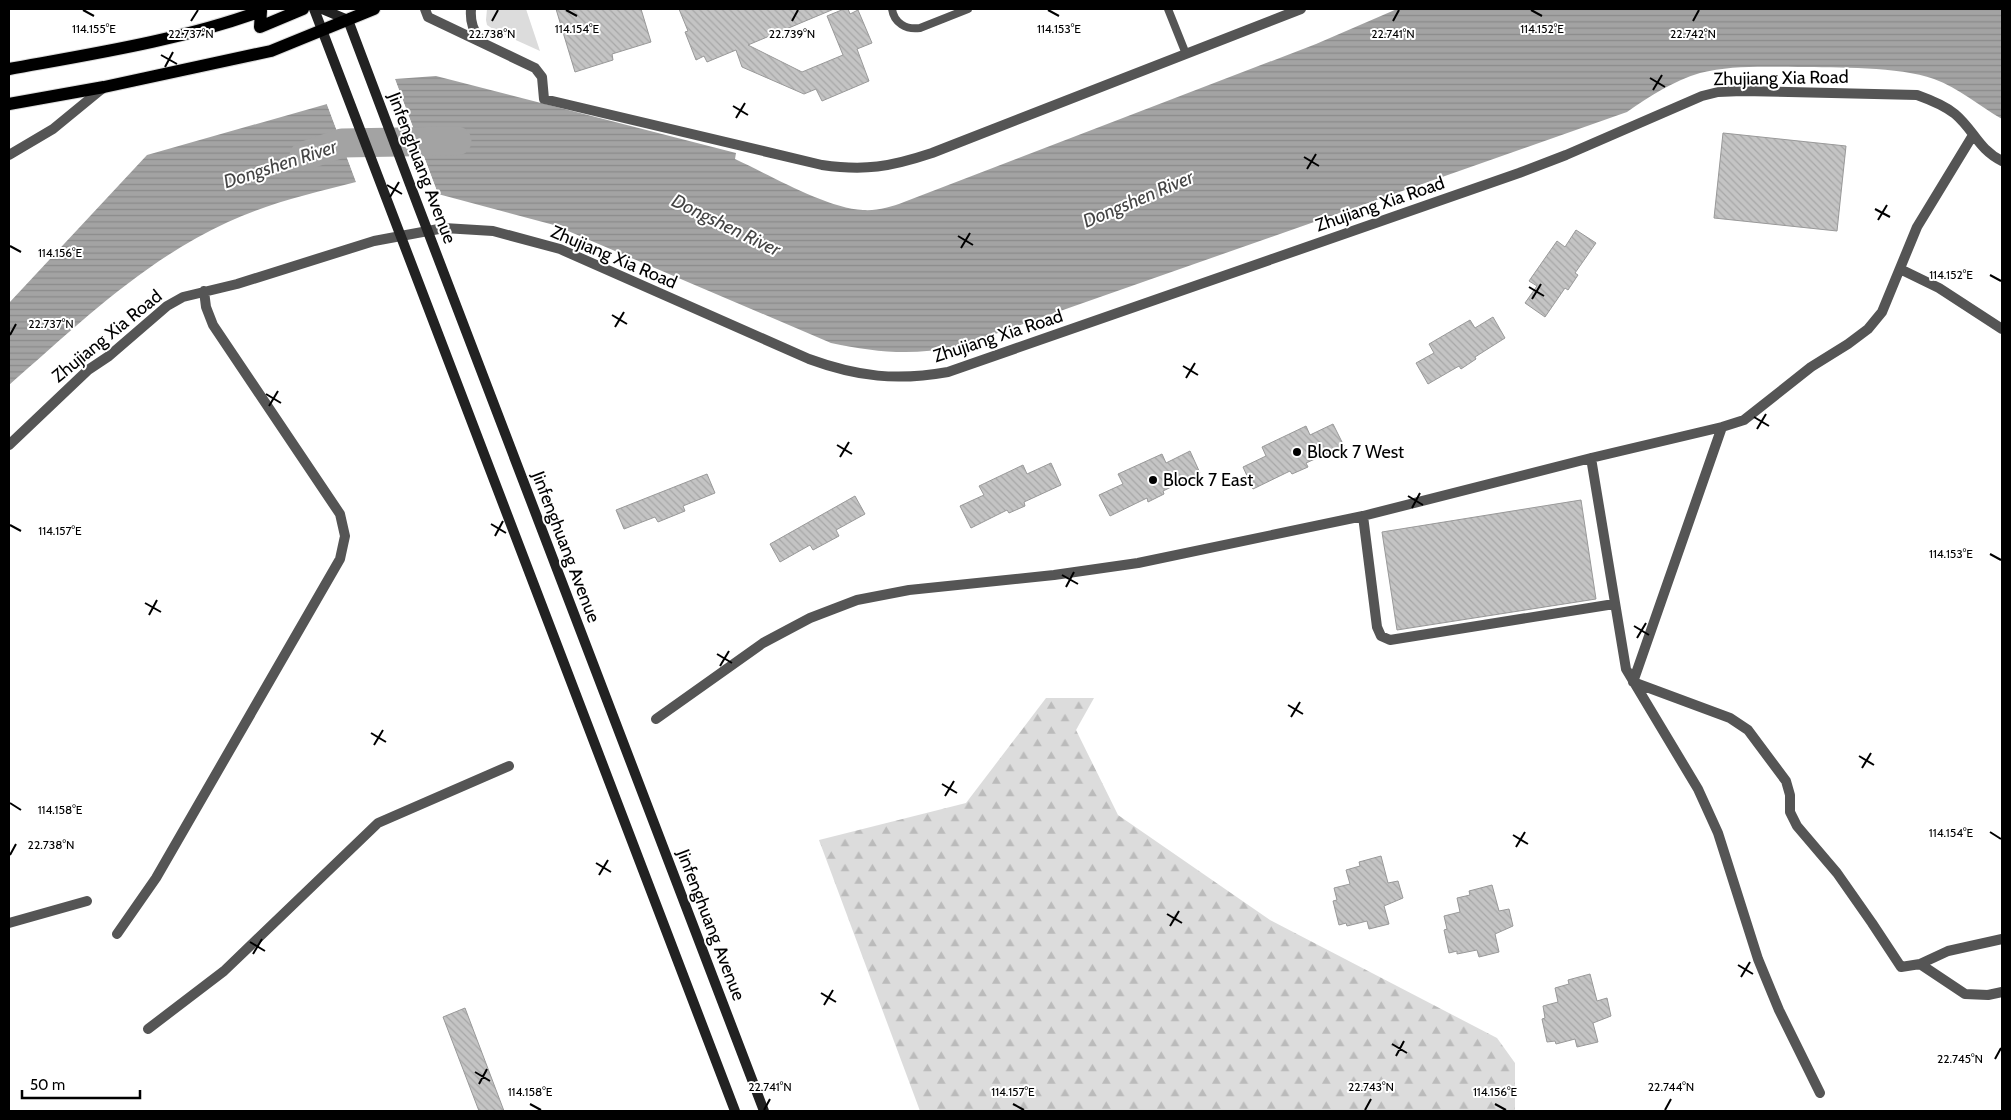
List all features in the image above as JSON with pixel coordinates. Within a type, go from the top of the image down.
[{"type":"main road","points":[[9,69],[106,51],[229,22],[261,11],[260,27],[303,9]]},
{"type":"main road","points":[[9,104],[104,87],[271,51],[374,9]]},
{"type":"street","points":[[314,9],[735,1111]]},
{"type":"street","points":[[322,9],[348,20]]},
{"type":"street","points":[[425,9],[428,17],[538,70],[542,78],[544,99],[822,165],[851,169],[879,168],[932,154],[1301,9]]},
{"type":"street","points":[[472,9],[471,22],[475,33],[484,44]]},
{"type":"street","name":"Jinfenghuang Avenue","points":[[348,20],[764,1111]]},
{"type":"street","points":[[9,155],[53,129],[104,87]]},
{"type":"street","name":"Zhujiang Xia Road","points":[[9,445],[88,370],[109,356],[167,306],[183,297],[237,284],[374,241],[444,228],[492,231],[560,249],[809,359],[836,369],[882,377],[920,376],[948,372],[1534,167],[1702,96],[1718,92],[1917,95],[1943,106],[1956,115],[1981,146],[2002,161]]},
{"type":"street","points":[[656,719],[763,643],[810,618],[857,600],[909,590],[1054,575],[1138,563],[1363,516],[1744,420],[1811,367],[1868,329],[1882,312],[1917,228],[1973,135]]},
{"type":"street","points":[[1900,268],[1939,288],[2002,329]]},
{"type":"street","points":[[117,934],[156,878],[340,559],[345,536],[340,514],[213,326],[206,307],[204,291]]},
{"type":"street","points":[[1633,682],[1722,427]]},
{"type":"street","points":[[1591,458],[1626,669],[1698,789],[1718,833],[1758,959],[1779,1010],[1820,1093]]},
{"type":"street","points":[[1363,516],[1377,626],[1381,636],[1390,640],[1614,604]]},
{"type":"street","points":[[1633,682],[1730,718],[1748,730],[1786,781],[1790,795],[1790,812],[1797,826],[1837,874],[1901,967],[1920,964],[1948,951],[2002,939]]},
{"type":"street","points":[[148,1029],[224,971],[378,823],[509,766]]},
{"type":"street","points":[[9,923],[87,901]]},
{"type":"street","points":[[1920,964],[1965,994],[1988,995],[2002,992]]},
{"type":"lane","points":[[892,9],[898,22],[912,29],[920,28],[968,9]]},
{"type":"lane","points":[[1168,9],[1186,54]]},
{"type":"green space","points":[[487,9],[526,9],[540,51],[487,25]]},
{"type":"green space","points":[[1046,698],[1094,698],[1076,730],[1118,815],[1270,920],[1497,1038],[1515,1063],[1515,1111],[920,1111],[819,840],[966,803]]},
{"type":"water","points":[[1397,9],[2002,9],[2002,119],[1943,83],[1903,72],[1867,68],[1774,67],[1712,70],[1690,76],[1671,85],[1627,112],[970,343],[939,350],[893,352],[831,343],[554,225],[438,194],[395,79],[436,76],[736,153],[735,159],[815,197],[848,208],[873,210],[904,202],[1316,44]]},
{"type":"water","points":[[327,104],[356,182],[259,209],[197,238],[168,255],[113,295],[9,385],[9,303],[147,155]]},
{"type":"pier","points":[[394,77],[438,194],[435,195],[393,80]]},
{"type":"pier","points":[[326,102],[329,104],[358,181],[357,184]]},
{"type":"building","points":[[556,9],[641,9],[651,42],[612,54],[613,60],[575,72]]},
{"type":"building","points":[[679,9],[834,9],[748,45],[802,72],[843,55],[827,16],[844,9],[848,9],[850,14],[858,10],[872,43],[857,49],[869,81],[822,101],[816,89],[804,94],[742,67],[736,50],[707,62],[704,56],[696,60],[685,32],[688,31]]},
{"type":"building","points":[[1723,133],[1846,146],[1837,231],[1714,218]]},
{"type":"building","points":[[1576,230],[1596,243],[1575,273],[1578,275],[1568,290],[1565,288],[1545,317],[1525,303],[1537,286],[1529,281],[1557,241],[1565,247]]},
{"type":"building","points":[[1493,317],[1505,338],[1475,357],[1476,359],[1461,369],[1459,366],[1428,384],[1416,363],[1434,353],[1429,344],[1470,320],[1475,328]]},
{"type":"building","name":"Block 7 West","points":[[1333,424],[1344,446],[1306,463],[1308,467],[1292,474],[1290,471],[1253,489],[1243,467],[1266,456],[1262,447],[1306,426],[1310,435]]},
{"type":"building","name":"Block 7 East","points":[[1190,451],[1200,473],[1163,491],[1164,494],[1148,502],[1147,498],[1110,516],[1099,495],[1123,484],[1118,474],[1162,454],[1166,463]]},
{"type":"building","points":[[1051,463],[1061,485],[1024,502],[1025,506],[1009,513],[1007,510],[971,528],[960,506],[984,495],[979,486],[1023,465],[1027,474]]},
{"type":"building","points":[[707,474],[715,493],[683,506],[685,511],[658,522],[655,517],[624,529],[616,510]]},
{"type":"building","points":[[855,496],[865,514],[836,530],[839,536],[813,550],[810,545],[780,562],[770,544]]},
{"type":"building","points":[[1581,500],[1596,599],[1397,630],[1382,532]]},
{"type":"building","points":[[1381,856],[1388,883],[1398,881],[1403,898],[1384,906],[1389,924],[1369,929],[1367,921],[1347,926],[1346,923],[1339,925],[1333,901],[1337,900],[1334,888],[1350,884],[1346,870],[1360,866],[1359,862]]},
{"type":"building","points":[[1492,885],[1499,911],[1509,909],[1513,926],[1495,934],[1499,952],[1479,957],[1477,950],[1457,954],[1457,951],[1449,953],[1444,930],[1447,929],[1444,916],[1460,912],[1457,898],[1470,895],[1469,891]]},
{"type":"building","points":[[1590,974],[1597,1001],[1607,998],[1611,1016],[1593,1023],[1598,1042],[1577,1047],[1575,1039],[1556,1044],[1555,1041],[1547,1042],[1542,1019],[1545,1018],[1543,1006],[1558,1002],[1555,988],[1569,984],[1568,980]]},
{"type":"building","points":[[465,1008],[504,1111],[479,1111],[443,1017]]},
{"type":"waterway","name":"Dongshen River","points":[[304,156],[342,143],[457,141]]},
{"type":"place","name":"Block 7 West","points":[[1297,452]]},
{"type":"place","name":"Block 7 East","points":[[1153,480]]}]
